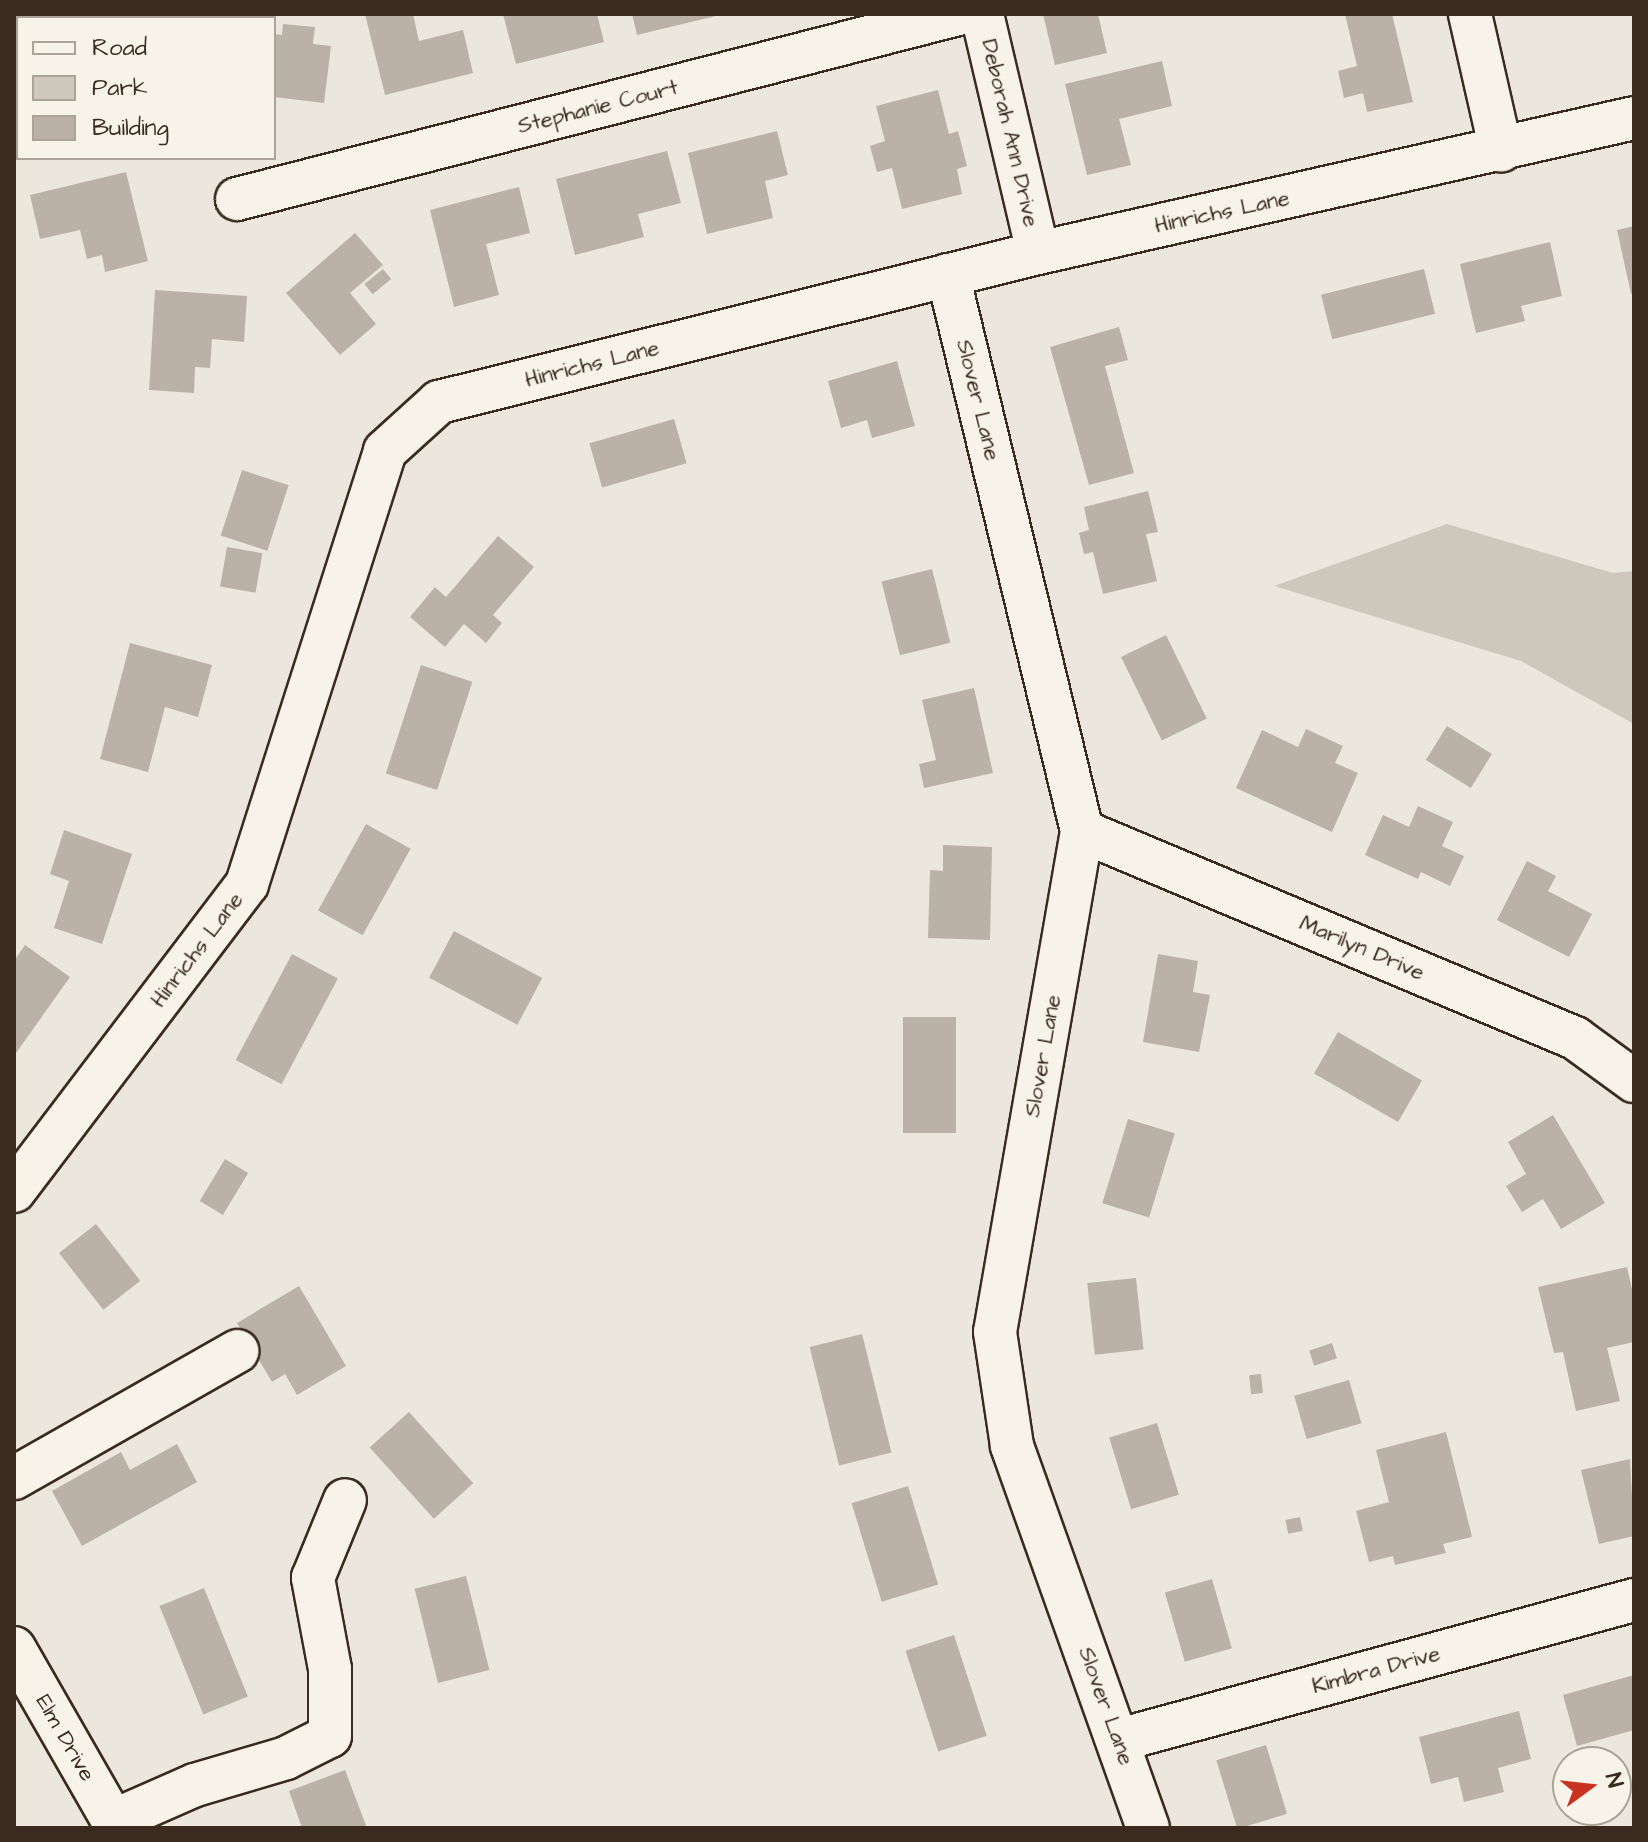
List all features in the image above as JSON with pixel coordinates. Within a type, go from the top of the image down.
[{"type":"street","name":"Stephanie Court","points":[[237,199],[958,14]]},
{"type":"street","name":"Deborah Ann Drive","points":[[982,14],[1038,253]]},
{"type":"street","points":[[1470,14],[1501,151]]},
{"type":"street","name":"Hinrichs Lane","points":[[14,1191],[247,884],[385,451],[439,402],[1038,253],[1501,151],[1634,118]]},
{"type":"street","name":"Slover Lane","points":[[948,275],[1082,831],[995,1332],[1012,1446],[1148,1828]]},
{"type":"street","name":"Marilyn Drive","points":[[1082,831],[1575,1038],[1634,1081]]},
{"type":"street","points":[[14,1478],[238,1351]]},
{"type":"street","points":[[115,1825],[195,1785],[286,1758],[330,1736],[330,1669],[313,1578],[345,1500]]},
{"type":"street","name":"Kimbra Drive","points":[[1119,1740],[1634,1600]]},
{"type":"street","name":"Elm Drive","points":[[14,1648],[115,1825]]},
{"type":"green space","points":[[1447,524],[1613,573],[1634,571],[1634,724],[1521,661],[1274,586]]},
{"type":"building","points":[[365,14],[413,14],[419,41],[463,30],[473,73],[385,95]]},
{"type":"building","points":[[503,14],[597,14],[604,42],[516,64]]},
{"type":"building","points":[[632,14],[720,14],[720,15],[637,35]]},
{"type":"building","points":[[1043,14],[1098,14],[1107,53],[1055,65]]},
{"type":"building","points":[[1345,14],[1392,14],[1413,102],[1367,112],[1363,93],[1344,98],[1338,71],[1357,66]]},
{"type":"building","points":[[283,24],[315,27],[313,44],[331,46],[324,103],[276,97],[276,34],[282,35]]},
{"type":"building","points":[[1162,61],[1172,106],[1119,119],[1131,165],[1087,175],[1065,84]]},
{"type":"building","points":[[938,90],[949,134],[958,131],[967,166],[957,169],[962,194],[902,209],[892,168],[877,172],[870,146],[885,141],[876,106]]},
{"type":"building","points":[[777,131],[788,175],[765,181],[773,218],[707,234],[688,153]]},
{"type":"building","points":[[667,151],[681,203],[638,214],[644,237],[575,255],[556,179]]},
{"type":"building","points":[[126,172],[148,261],[105,272],[102,255],[87,259],[80,230],[40,239],[30,195]]},
{"type":"building","points":[[519,187],[530,233],[486,244],[499,295],[454,307],[430,210]]},
{"type":"building","points":[[1634,226],[1634,293],[1631,294],[1617,230]]},
{"type":"building","points":[[355,233],[383,265],[350,293],[376,324],[340,355],[286,293]]},
{"type":"building","points":[[1550,242],[1562,296],[1521,306],[1525,321],[1476,333],[1460,264]]},
{"type":"building","points":[[383,269],[391,279],[373,294],[364,284]]},
{"type":"building","points":[[1424,269],[1435,314],[1332,339],[1321,295]]},
{"type":"building","points":[[155,290],[247,296],[244,342],[212,339],[210,368],[195,367],[194,393],[149,390]]},
{"type":"building","points":[[1119,327],[1128,360],[1105,366],[1134,473],[1089,485],[1050,347]]},
{"type":"building","points":[[897,361],[915,426],[872,438],[867,420],[841,428],[828,381]]},
{"type":"building","points":[[674,419],[687,463],[602,487],[589,443]]},
{"type":"building","points":[[242,470],[289,485],[267,551],[221,536]]},
{"type":"building","points":[[1148,491],[1158,532],[1146,534],[1157,581],[1103,594],[1093,552],[1084,554],[1079,533],[1089,530],[1084,507]]},
{"type":"building","points":[[498,536],[534,567],[493,615],[502,623],[486,643],[464,624],[445,647],[410,617],[435,587],[446,597]]},
{"type":"building","points":[[227,547],[262,553],[256,593],[220,586]]},
{"type":"building","points":[[932,569],[950,643],[900,655],[882,582]]},
{"type":"building","points":[[1166,635],[1207,719],[1162,741],[1121,657]]},
{"type":"building","points":[[130,643],[212,665],[198,717],[165,707],[148,772],[100,759]]},
{"type":"building","points":[[421,665],[472,682],[437,790],[386,773]]},
{"type":"building","points":[[974,688],[993,773],[924,788],[919,764],[936,760],[922,700]]},
{"type":"building","points":[[1447,726],[1492,754],[1471,788],[1426,760]]},
{"type":"building","points":[[1306,729],[1343,746],[1335,763],[1358,773],[1332,832],[1236,788],[1262,730],[1298,747]]},
{"type":"building","points":[[1418,806],[1453,822],[1442,846],[1464,856],[1450,886],[1421,872],[1418,879],[1365,855],[1383,815],[1409,827]]},
{"type":"building","points":[[366,824],[411,849],[363,935],[318,911]]},
{"type":"building","points":[[64,830],[132,854],[102,944],[54,928],[69,881],[50,874]]},
{"type":"building","points":[[943,845],[992,847],[990,940],[928,938],[930,870],[943,871]]},
{"type":"building","points":[[1527,861],[1556,876],[1548,891],[1592,914],[1569,957],[1497,920]]},
{"type":"building","points":[[454,931],[542,978],[517,1025],[429,978]]},
{"type":"building","points":[[25,945],[70,977],[14,1056],[14,961]]},
{"type":"building","points":[[292,954],[338,978],[282,1084],[236,1060]]},
{"type":"building","points":[[1158,954],[1198,961],[1193,992],[1210,995],[1199,1052],[1143,1042]]},
{"type":"building","points":[[903,1017],[956,1017],[956,1133],[903,1133]]},
{"type":"building","points":[[1338,1032],[1422,1080],[1398,1122],[1314,1074]]},
{"type":"building","points":[[1553,1115],[1605,1203],[1561,1229],[1543,1199],[1522,1212],[1506,1186],[1526,1174],[1508,1142]]},
{"type":"building","points":[[1128,1119],[1175,1133],[1149,1217],[1102,1203]]},
{"type":"building","points":[[225,1159],[248,1173],[223,1215],[200,1201]]},
{"type":"building","points":[[96,1224],[140,1281],[103,1310],[59,1253]]},
{"type":"building","points":[[1627,1267],[1634,1298],[1634,1342],[1607,1348],[1620,1401],[1576,1411],[1563,1352],[1554,1353],[1538,1287]]},
{"type":"building","points":[[1136,1278],[1144,1350],[1095,1355],[1087,1283]]},
{"type":"building","points":[[299,1286],[346,1366],[297,1395],[285,1374],[272,1382],[237,1323]]},
{"type":"building","points":[[862,1334],[892,1452],[839,1465],[810,1347]]},
{"type":"building","points":[[1332,1343],[1337,1358],[1314,1366],[1309,1350]]},
{"type":"building","points":[[1261,1374],[1263,1393],[1251,1394],[1249,1375]]},
{"type":"building","points":[[1349,1380],[1361,1423],[1307,1439],[1294,1396]]},
{"type":"building","points":[[409,1412],[473,1483],[434,1519],[370,1447]]},
{"type":"building","points":[[1157,1423],[1179,1495],[1131,1509],[1109,1438]]},
{"type":"building","points":[[1446,1432],[1472,1537],[1443,1544],[1446,1553],[1395,1565],[1393,1556],[1369,1562],[1356,1511],[1389,1502],[1376,1450]]},
{"type":"building","points":[[177,1444],[197,1482],[82,1546],[52,1491],[121,1452],[130,1470]]},
{"type":"building","points":[[1630,1459],[1634,1536],[1599,1544],[1581,1470]]},
{"type":"building","points":[[908,1486],[938,1584],[882,1602],[852,1503]]},
{"type":"building","points":[[1300,1517],[1303,1531],[1288,1534],[1285,1520]]},
{"type":"building","points":[[466,1576],[489,1670],[438,1683],[415,1589]]},
{"type":"building","points":[[1212,1579],[1232,1648],[1185,1662],[1165,1593]]},
{"type":"building","points":[[204,1588],[248,1696],[203,1714],[159,1606]]},
{"type":"building","points":[[954,1635],[987,1736],[938,1752],[905,1651]]},
{"type":"building","points":[[1634,1675],[1634,1730],[1577,1746],[1563,1695]]},
{"type":"building","points":[[1519,1711],[1531,1759],[1498,1768],[1504,1792],[1464,1802],[1458,1777],[1431,1784],[1419,1737]]},
{"type":"building","points":[[1266,1745],[1287,1814],[1237,1828],[1216,1760]]},
{"type":"building","points":[[345,1770],[367,1828],[302,1828],[289,1791]]}]
